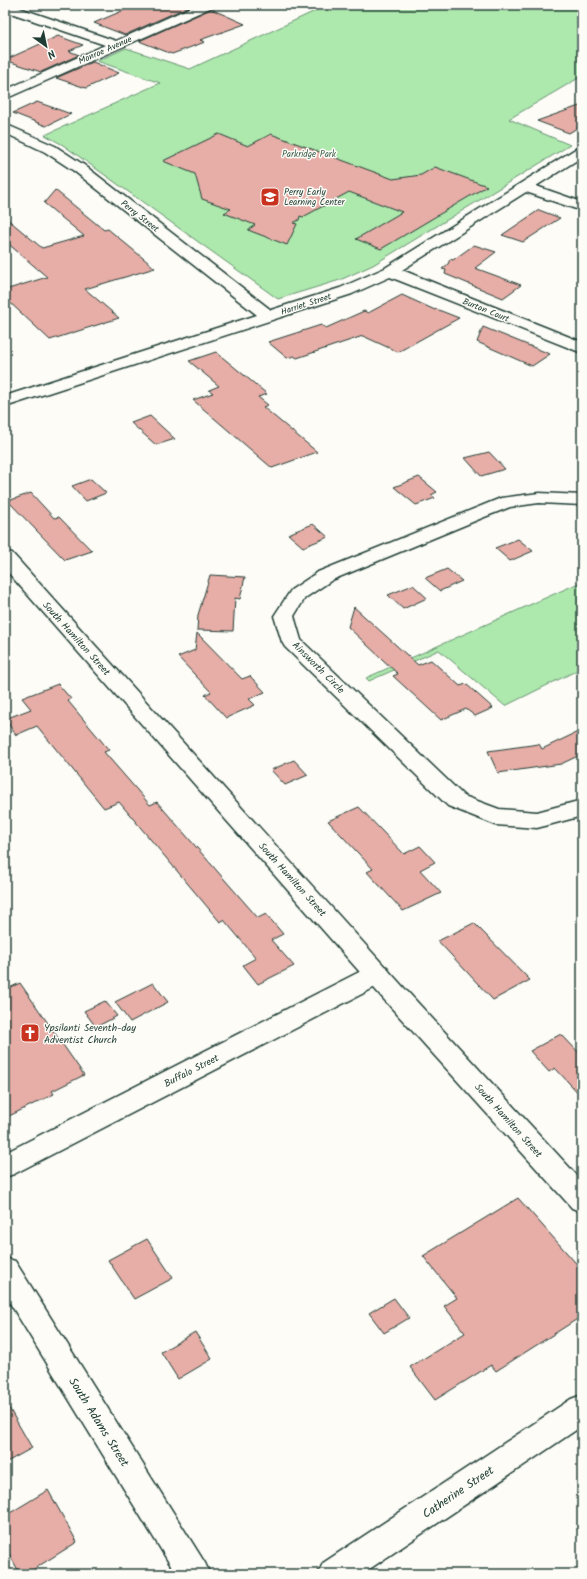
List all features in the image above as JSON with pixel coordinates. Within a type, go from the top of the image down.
[{"type":"street","name":"Monroe Avenue","points":[[5,95],[206,5]]},
{"type":"street","points":[[5,8],[116,45]]},
{"type":"street","name":"Perry Street","points":[[5,128],[50,149],[79,168],[268,316]]},
{"type":"street","name":"Harriet Street","points":[[5,402],[346,291],[390,272],[582,151]]},
{"type":"street","points":[[525,188],[582,207]]},
{"type":"street","name":"Burton Court","points":[[390,272],[582,348]]},
{"type":"street","name":"Ainsworth Circle","points":[[582,500],[539,498],[507,502],[475,514],[325,576],[298,594],[284,616],[292,642],[456,801],[496,817],[537,820],[582,808]]},
{"type":"street","name":"South Hamilton Street","points":[[5,557],[582,1200]]},
{"type":"street","name":"Buffalo Street","points":[[5,1166],[378,974]]},
{"type":"street","name":"South Adams Street","points":[[5,1270],[194,1574]]},
{"type":"street","name":"Catherine Street","points":[[334,1574],[582,1409]]},
{"type":"green space","name":"Parkridge Park","points":[[328,5],[582,5],[582,76],[509,119],[570,145],[373,265],[340,280],[278,299],[63,145],[45,135],[160,83],[97,61],[126,48],[190,69]]},
{"type":"green space","points":[[581,582],[582,668],[505,706],[439,650],[369,681],[366,678]]},
{"type":"building","points":[[136,5],[192,5],[125,35],[94,23]]},
{"type":"building","points":[[211,9],[245,24],[200,40],[205,42],[172,54],[139,41]]},
{"type":"building","points":[[58,36],[83,45],[69,51],[79,55],[41,72],[5,60]]},
{"type":"building","points":[[93,62],[119,73],[86,88],[56,78]]},
{"type":"building","points":[[37,102],[71,114],[46,126],[13,113]]},
{"type":"building","points":[[582,105],[582,125],[569,133],[537,121]]},
{"type":"building","name":"Perry Early Learning Center","points":[[219,134],[248,146],[271,134],[393,179],[421,175],[435,167],[487,186],[381,249],[356,239],[402,212],[349,192],[303,217],[300,216],[299,220],[293,223],[297,224],[287,245],[248,230],[255,225],[224,213],[231,209],[202,199],[195,174],[163,161]]},
{"type":"building","points":[[55,190],[104,230],[108,229],[155,268],[85,289],[119,318],[50,340],[5,298],[5,290],[47,277],[5,241],[5,217],[42,248],[84,236],[44,203]]},
{"type":"building","points":[[539,210],[560,218],[523,242],[502,235]]},
{"type":"building","points":[[474,245],[496,252],[475,268],[521,285],[503,298],[445,274],[446,270],[442,269],[448,264],[450,259],[453,260]]},
{"type":"building","points":[[402,295],[435,310],[436,309],[459,318],[398,352],[363,336],[297,358],[294,356],[287,358],[268,342],[321,325],[326,328],[364,311],[368,313]]},
{"type":"building","points":[[483,327],[550,354],[532,366],[477,342]]},
{"type":"building","points":[[216,352],[267,394],[258,397],[268,405],[263,407],[317,452],[272,468],[193,400],[213,393],[209,390],[219,386],[189,361]]},
{"type":"building","points":[[150,416],[175,439],[156,445],[131,423]]},
{"type":"building","points":[[489,452],[505,469],[481,476],[465,458]]},
{"type":"building","points":[[419,477],[437,492],[431,495],[435,498],[416,505],[394,487]]},
{"type":"building","points":[[91,479],[106,493],[86,501],[72,486]]},
{"type":"building","points":[[31,493],[54,518],[59,517],[92,551],[65,560],[8,501]]},
{"type":"building","points":[[313,524],[328,537],[303,547],[288,534]]},
{"type":"building","points":[[518,539],[533,551],[510,561],[495,548]]},
{"type":"building","points":[[447,569],[462,581],[440,591],[425,578]]},
{"type":"building","points":[[210,575],[245,577],[240,599],[235,598],[233,631],[197,630],[198,615]]},
{"type":"building","points":[[413,585],[427,598],[403,609],[388,595]]},
{"type":"building","points":[[354,607],[418,665],[431,660],[460,686],[466,684],[493,708],[475,716],[466,709],[441,720],[393,676],[398,674],[348,627]]},
{"type":"building","points":[[197,633],[242,679],[250,676],[265,692],[249,699],[255,705],[226,718],[205,695],[211,692],[178,657],[195,650]]},
{"type":"building","points":[[58,684],[71,699],[68,701],[109,750],[104,752],[150,805],[157,802],[258,918],[266,914],[283,934],[271,940],[294,966],[258,984],[243,965],[256,958],[224,920],[220,922],[119,802],[104,808],[37,726],[16,735],[5,719],[31,709],[22,698]]},
{"type":"building","points":[[582,730],[582,754],[561,764],[498,773],[488,751],[539,744],[542,749]]},
{"type":"building","points":[[294,760],[308,775],[285,785],[271,770]]},
{"type":"building","points":[[359,807],[404,854],[420,846],[435,862],[420,870],[441,893],[403,911],[367,872],[373,869],[328,821]]},
{"type":"building","points":[[474,923],[530,980],[493,1000],[438,941]]},
{"type":"building","name":"Ypsilanti Seventh-day Adventist Church","points":[[20,983],[84,1075],[52,1091],[54,1094],[5,1118],[5,990]]},
{"type":"building","points":[[153,983],[168,1002],[130,1022],[115,1002]]},
{"type":"building","points":[[105,1001],[117,1016],[96,1027],[84,1011]]},
{"type":"building","points":[[561,1034],[582,1056],[582,1097],[555,1068],[549,1072],[530,1051]]},
{"type":"building","points":[[518,1198],[582,1270],[582,1316],[496,1371],[491,1365],[435,1400],[410,1367],[465,1333],[444,1306],[457,1298],[423,1256]]},
{"type":"building","points":[[147,1239],[173,1278],[134,1299],[108,1260]]},
{"type":"building","points":[[394,1298],[409,1318],[384,1333],[369,1313]]},
{"type":"building","points":[[195,1332],[212,1359],[178,1379],[161,1352]]},
{"type":"building","points":[[5,1401],[32,1448],[5,1463]]},
{"type":"building","points":[[48,1490],[77,1542],[26,1574],[20,1574],[5,1546],[5,1516]]},
{"type":"place","name":"Perry Early Learning Center","points":[[270,197]]},
{"type":"place","name":"Ypsilanti Seventh-day Adventist Church","points":[[30,1033]]}]
